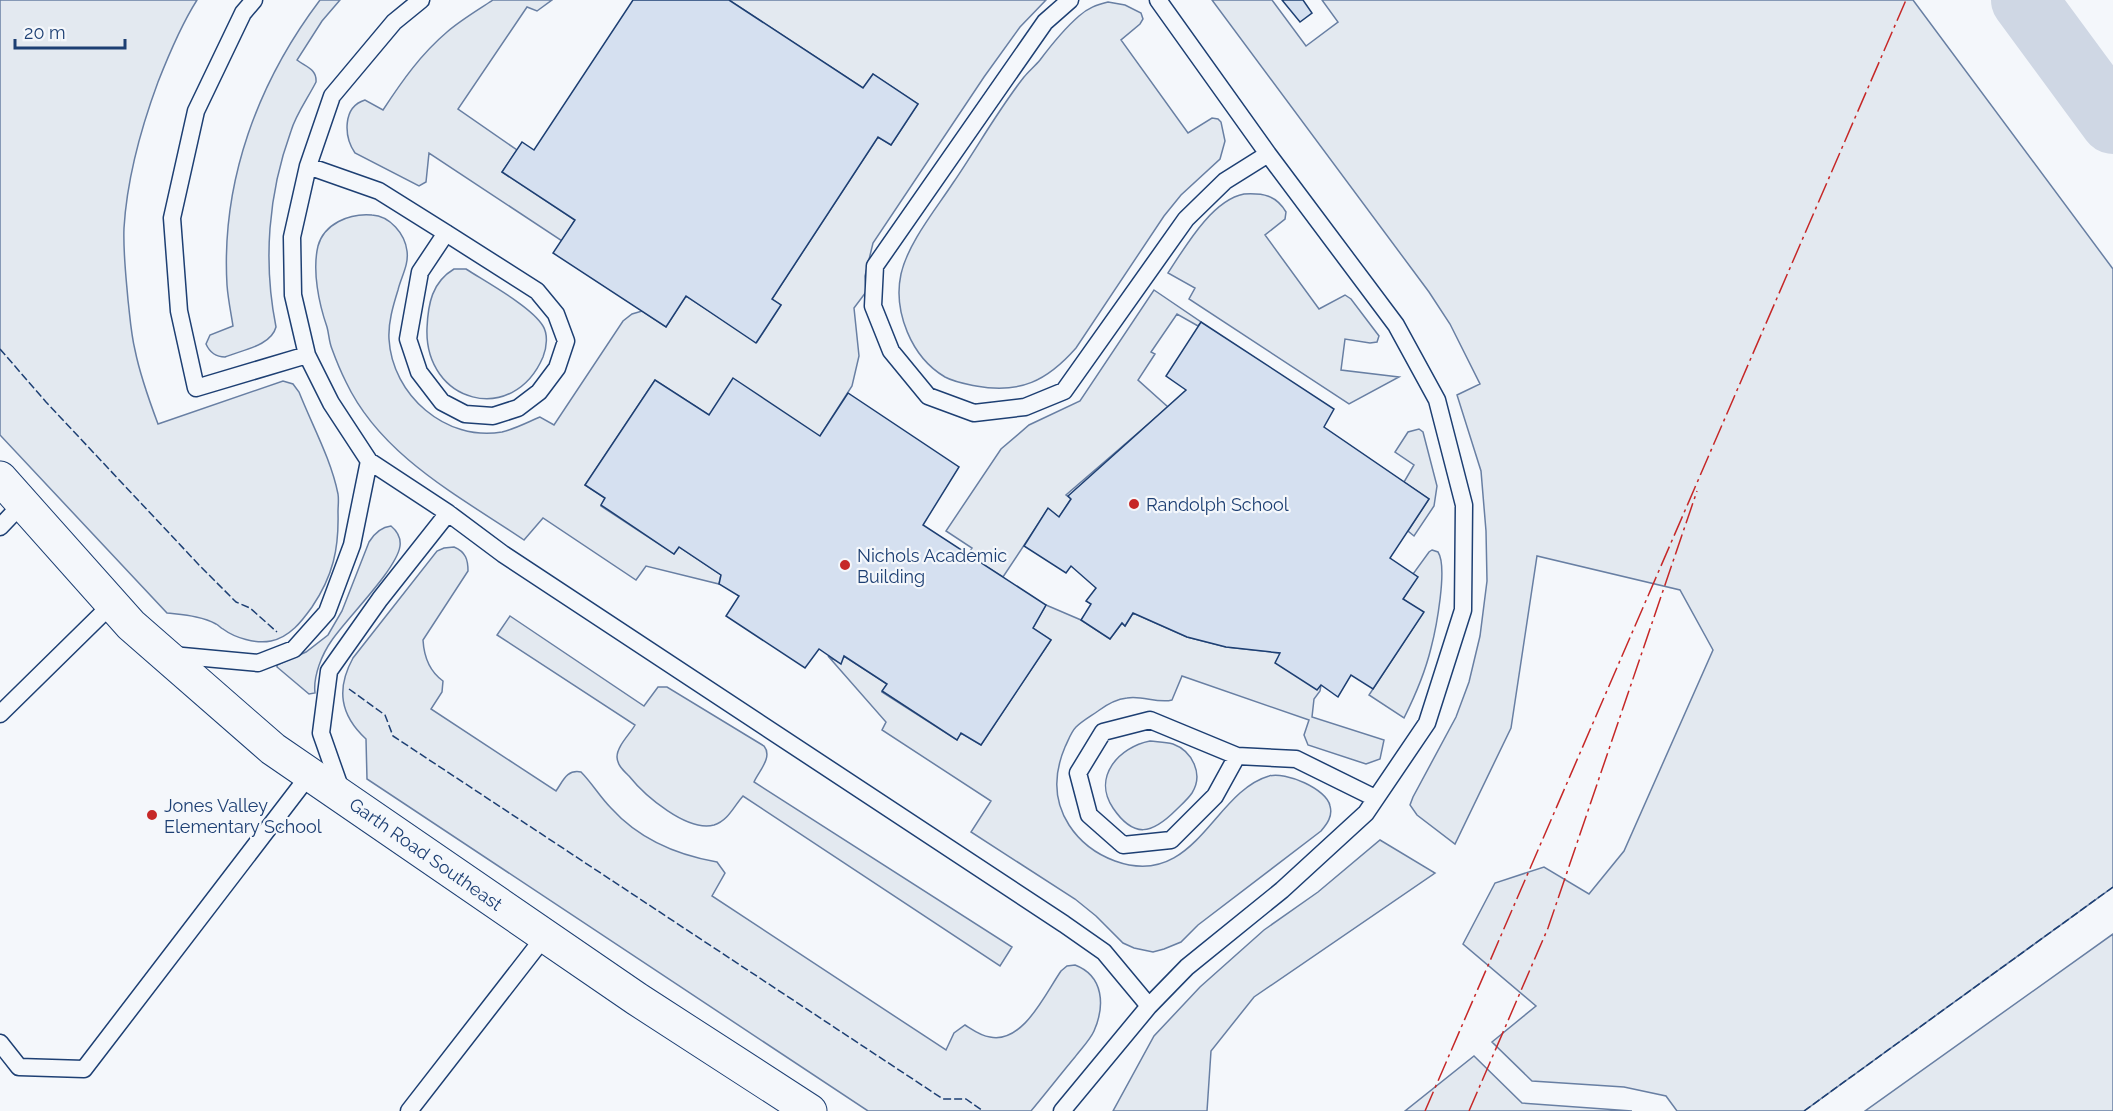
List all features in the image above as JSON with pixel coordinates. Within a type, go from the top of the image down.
[{"type":"street","name":"Garth Road Southeast","points":[[0,478],[131,625],[273,749],[637,999],[810,1111]]},
{"type":"lane","points":[[254,0],[243,13],[196,111],[172,218],[179,311],[196,388],[307,355]]},
{"type":"lane","points":[[421,0],[394,22],[332,96],[308,166],[292,237],[293,295],[307,355],[331,403],[369,461],[448,513],[503,554],[1064,924],[1104,952],[1149,1006]]},
{"type":"lane","points":[[1070,0],[1045,22],[875,266],[873,306],[880,324],[891,351],[927,396],[974,413],[1026,407],[1064,391],[1186,219],[1225,181],[1268,154]]},
{"type":"lane","points":[[1062,1111],[1149,1006],[1187,967],[1282,890],[1366,813],[1427,723],[1463,610],[1464,505],[1437,400],[1396,325],[1268,154],[1158,0]]},
{"type":"lane","points":[[308,166],[380,191],[446,233],[537,291],[556,314],[566,340],[557,368],[539,392],[518,408],[493,416],[465,414],[442,402],[419,372],[408,339],[420,272],[446,233]]},
{"type":"lane","points":[[165,655],[258,663],[294,649],[327,612],[352,545],[369,461]]},
{"type":"lane","points":[[0,527],[22,504]]},
{"type":"lane","points":[[343,797],[321,734],[329,671],[380,599],[448,513]]},
{"type":"lane","points":[[0,714],[112,604]]},
{"type":"lane","points":[[1237,756],[1215,796],[1171,840],[1123,845],[1089,815],[1078,773],[1103,732],[1150,720],[1237,756],[1296,759],[1375,798]]},
{"type":"lane","points":[[0,1043],[19,1067],[84,1070],[310,774]]},
{"type":"lane","points":[[409,1111],[545,936]]},
{"type":"shaded area","points":[[0,0],[197,0],[171,50],[158,82],[146,117],[132,172],[124,237],[131,325],[139,369],[158,424],[283,381],[293,384],[299,392],[335,481],[338,494],[336,550],[330,573],[312,607],[300,623],[278,639],[265,642],[246,640],[205,619],[167,613],[0,435]]},
{"type":"shaded area","points":[[320,0],[340,0],[322,21],[297,60],[313,71],[316,82],[293,125],[277,179],[269,253],[276,327],[268,339],[262,343],[225,357],[219,356],[211,352],[206,344],[210,335],[233,326],[227,285],[227,246],[230,208],[237,171],[248,134],[278,64]]},
{"type":"shaded area","points":[[493,0],[552,0],[537,11],[527,7],[458,109],[517,150],[502,172],[575,220],[562,241],[429,153],[426,182],[419,186],[355,153],[351,146],[347,123],[352,109],[365,100],[383,110],[412,68],[438,40],[458,23]]},
{"type":"shaded area","points":[[729,0],[1046,0],[1020,27],[984,77],[873,243],[865,276],[866,292],[854,308],[859,356],[852,386],[820,436],[709,415],[655,380],[585,485],[605,498],[601,506],[674,554],[679,547],[721,575],[719,584],[646,566],[636,580],[543,518],[524,540],[448,490],[401,453],[379,432],[361,408],[346,382],[331,346],[317,287],[316,256],[321,238],[332,226],[346,218],[363,215],[379,216],[396,227],[406,245],[407,256],[390,321],[389,339],[392,359],[400,379],[411,396],[442,422],[461,430],[481,433],[502,432],[540,417],[554,425],[623,321],[632,314],[642,311],[666,327],[686,296],[757,342],[781,305],[772,299],[878,137],[891,145],[918,104],[873,74],[863,88]]},
{"type":"shaded area","points":[[1212,0],[1272,0],[1306,46],[1338,22],[1322,0],[1913,0],[2113,269],[2113,887],[1804,1111],[1677,1111],[1666,1096],[1624,1087],[1532,1081],[1492,1042],[1536,1006],[1463,944],[1495,883],[1544,867],[1589,894],[1624,851],[1713,650],[1680,590],[1537,556],[1511,728],[1455,844],[1417,815],[1410,805],[1456,717],[1469,682],[1480,636],[1487,581],[1481,471],[1457,395],[1480,384],[1450,324],[1429,292]]},
{"type":"shaded area","points":[[1108,2],[1125,5],[1141,13],[1143,19],[1140,24],[1121,40],[1188,133],[1212,118],[1221,122],[1225,141],[1220,159],[1181,195],[1164,216],[1076,348],[1054,369],[1032,382],[1006,388],[976,386],[949,379],[923,358],[907,332],[902,318],[899,288],[901,274],[910,250],[923,227],[1024,77],[1063,31],[1079,16],[1092,7]]},
{"type":"shaded area","points":[[1244,194],[1268,196],[1278,202],[1286,212],[1285,219],[1265,235],[1319,309],[1345,295],[1351,299],[1379,336],[1377,342],[1370,343],[1345,339],[1341,370],[1399,377],[1349,404],[1189,299],[1195,288],[1168,273],[1191,238],[1210,215],[1232,198]]},
{"type":"shaded area","points":[[454,269],[466,269],[508,295],[529,311],[545,329],[546,341],[543,357],[529,379],[512,393],[492,398],[473,397],[454,389],[440,374],[430,354],[427,328],[430,302],[441,280]]},
{"type":"shaded area","points":[[1154,290],[1201,322],[1198,326],[1177,314],[1151,352],[1155,354],[1138,380],[1168,407],[1066,495],[1071,499],[1059,517],[1048,509],[1003,577],[968,555],[972,548],[946,531],[1001,449],[1029,425],[1080,401]]},
{"type":"shaded area","points":[[1419,429],[1423,432],[1437,486],[1434,506],[1414,536],[1408,531],[1429,499],[1404,482],[1414,465],[1395,452],[1408,432]]},
{"type":"shaded area","points":[[391,526],[397,532],[400,540],[397,556],[381,580],[328,646],[317,672],[315,693],[309,694],[277,665],[306,652],[328,635],[342,611],[369,542],[378,531]]},
{"type":"shaded area","points":[[454,547],[466,557],[468,571],[423,640],[428,663],[443,681],[442,692],[431,709],[556,791],[569,774],[581,772],[607,804],[633,828],[673,850],[717,862],[725,873],[712,896],[946,1050],[954,1033],[965,1025],[990,1037],[1002,1037],[1013,1033],[1032,1015],[1061,971],[1067,966],[1075,965],[1092,976],[1097,984],[1100,1002],[1100,1012],[1094,1031],[1031,1111],[868,1111],[367,779],[366,739],[351,721],[343,701],[344,680],[348,669],[353,658],[437,551]]},
{"type":"shaded area","points":[[1432,550],[1438,552],[1441,560],[1438,613],[1426,666],[1404,718],[1369,695],[1423,613],[1403,599],[1417,577],[1413,574]]},
{"type":"shaded area","points":[[1046,605],[1081,620],[1110,639],[1122,623],[1125,626],[1133,613],[1187,637],[1226,647],[1280,653],[1321,685],[1314,699],[1312,717],[1384,740],[1380,759],[1366,764],[1308,745],[1304,735],[1309,720],[1182,676],[1172,700],[1161,701],[1133,697],[1123,699],[1108,705],[1084,721],[1073,731],[1061,757],[1057,777],[1060,806],[1069,825],[1083,842],[1101,855],[1115,861],[1142,866],[1165,862],[1184,851],[1250,785],[1269,776],[1285,776],[1314,788],[1327,800],[1331,810],[1329,820],[1321,831],[1198,925],[1181,942],[1153,952],[1123,943],[1075,899],[971,832],[991,801],[882,730],[886,722],[828,656],[840,663],[844,656],[887,684],[882,692],[957,740],[961,733],[981,745],[1051,640],[1033,628]]},
{"type":"shaded area","points":[[510,616],[644,706],[658,687],[667,687],[764,746],[766,759],[754,782],[1012,947],[1000,966],[743,796],[727,817],[714,825],[703,826],[692,823],[667,811],[645,793],[618,763],[619,749],[635,725],[497,635]]},
{"type":"shaded area","points":[[1150,741],[1180,747],[1191,758],[1197,778],[1192,793],[1176,810],[1159,824],[1143,830],[1128,825],[1121,818],[1107,796],[1106,785],[1107,775],[1119,757],[1139,744]]},
{"type":"shaded area","points":[[1380,840],[1435,873],[1254,997],[1211,1051],[1207,1111],[1113,1111],[1154,1036],[1200,987],[1264,930],[1318,892]]},
{"type":"shaded area","points":[[2113,934],[2113,1111],[1865,1111]]},
{"type":"shaded area","points":[[1474,1056],[1522,1103],[1632,1111],[1405,1111]]},
{"type":"building","points":[[633,0],[729,0],[863,88],[873,74],[918,104],[891,145],[878,137],[772,299],[781,305],[756,343],[686,296],[666,327],[553,253],[575,220],[502,172],[522,142],[534,150]]},
{"type":"building","points":[[1282,0],[1303,0],[1312,13],[1300,22]]},
{"type":"building","points":[[1201,322],[1334,409],[1324,427],[1429,499],[1390,558],[1418,577],[1403,599],[1424,612],[1373,689],[1351,675],[1338,697],[1321,685],[1317,690],[1275,663],[1280,653],[1226,647],[1187,637],[1133,613],[1125,626],[1122,623],[1110,639],[1081,620],[1091,604],[1086,601],[1096,588],[1071,566],[1066,573],[1024,546],[1048,508],[1059,517],[1071,499],[1068,496],[1186,390],[1166,376]]},
{"type":"building","name":"Nichols Academic Building","points":[[733,378],[820,436],[848,393],[959,467],[923,525],[1046,605],[1033,628],[1051,640],[981,745],[961,733],[957,740],[882,691],[887,684],[844,656],[841,664],[819,649],[805,668],[726,616],[739,596],[719,584],[721,575],[679,547],[674,554],[601,505],[605,498],[585,485],[655,380],[709,415]]},
{"type":"waterway","points":[[2024,0],[2113,121]]},
{"type":"fence","points":[[0,349],[46,402],[200,566],[236,602],[250,608],[277,632]]},
{"type":"fence","points":[[349,689],[385,715],[393,736],[943,1099],[966,1099],[983,1111]]},
{"type":"fence","points":[[1804,1111],[2113,887]]},
{"type":"power","points":[[1425,1111],[1906,0]]},
{"type":"power","points":[[1469,1111],[1548,928],[1697,491]]},
{"type":"place","name":"Randolph School","points":[[1134,504]]},
{"type":"place","name":"Nichols Academic Building","points":[[845,565]]},
{"type":"place","name":"Jones Valley Elementary School","points":[[152,815]]}]
